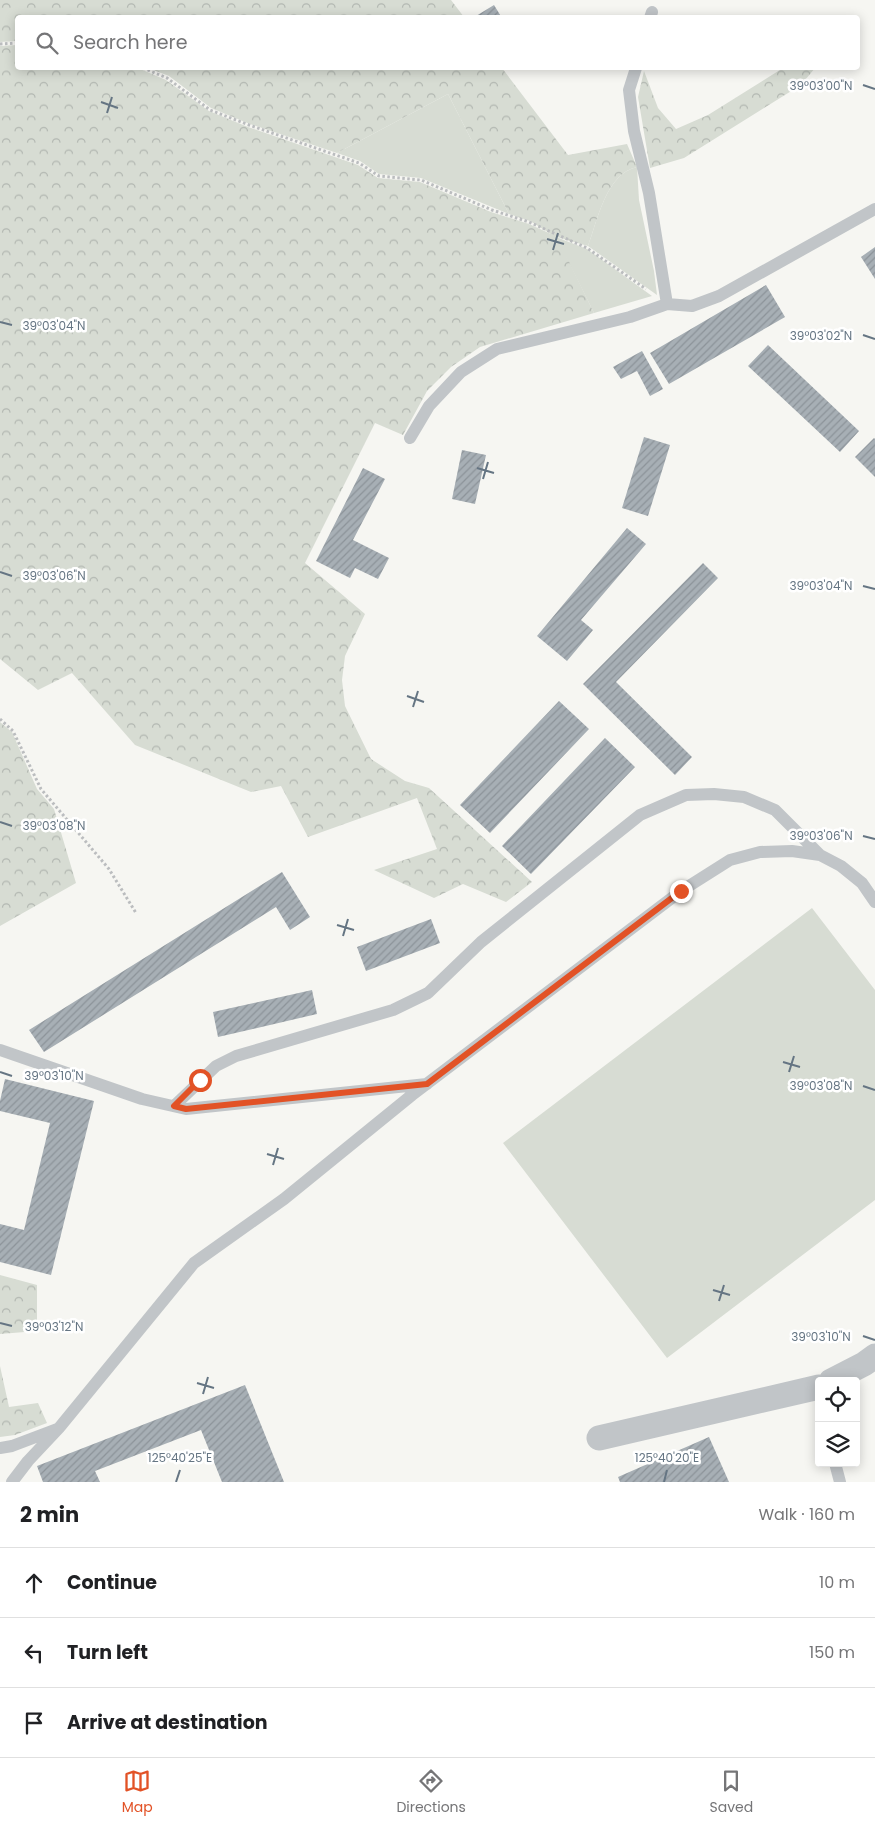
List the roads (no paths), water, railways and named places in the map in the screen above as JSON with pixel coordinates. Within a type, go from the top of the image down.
[{"type":"street","points":[[842,1377],[875,1356]]},
{"type":"street","points":[[599,1438],[815,1390]]},
{"type":"lane","points":[[635,70],[629,90],[633,123],[649,193],[667,304]]},
{"type":"lane","points":[[410,438],[429,406],[461,372],[497,349],[630,316],[667,304],[692,306],[719,296],[875,209]]},
{"type":"lane","points":[[174,1106],[216,1066],[236,1056],[392,1010],[428,993],[481,942],[640,815],[686,795],[714,794],[744,797],[775,810],[820,855],[841,866],[862,883],[875,902]]},
{"type":"lane","points":[[12,1482],[60,1428],[194,1263],[284,1198],[427,1084],[681,891],[730,860],[760,852],[792,851],[820,855]]},
{"type":"lane","points":[[0,1050],[142,1099],[186,1109],[427,1084]]},
{"type":"lane","points":[[0,1448],[12,1446],[60,1428]]},
{"type":"lane","points":[[836,1467],[840,1482]]}]
